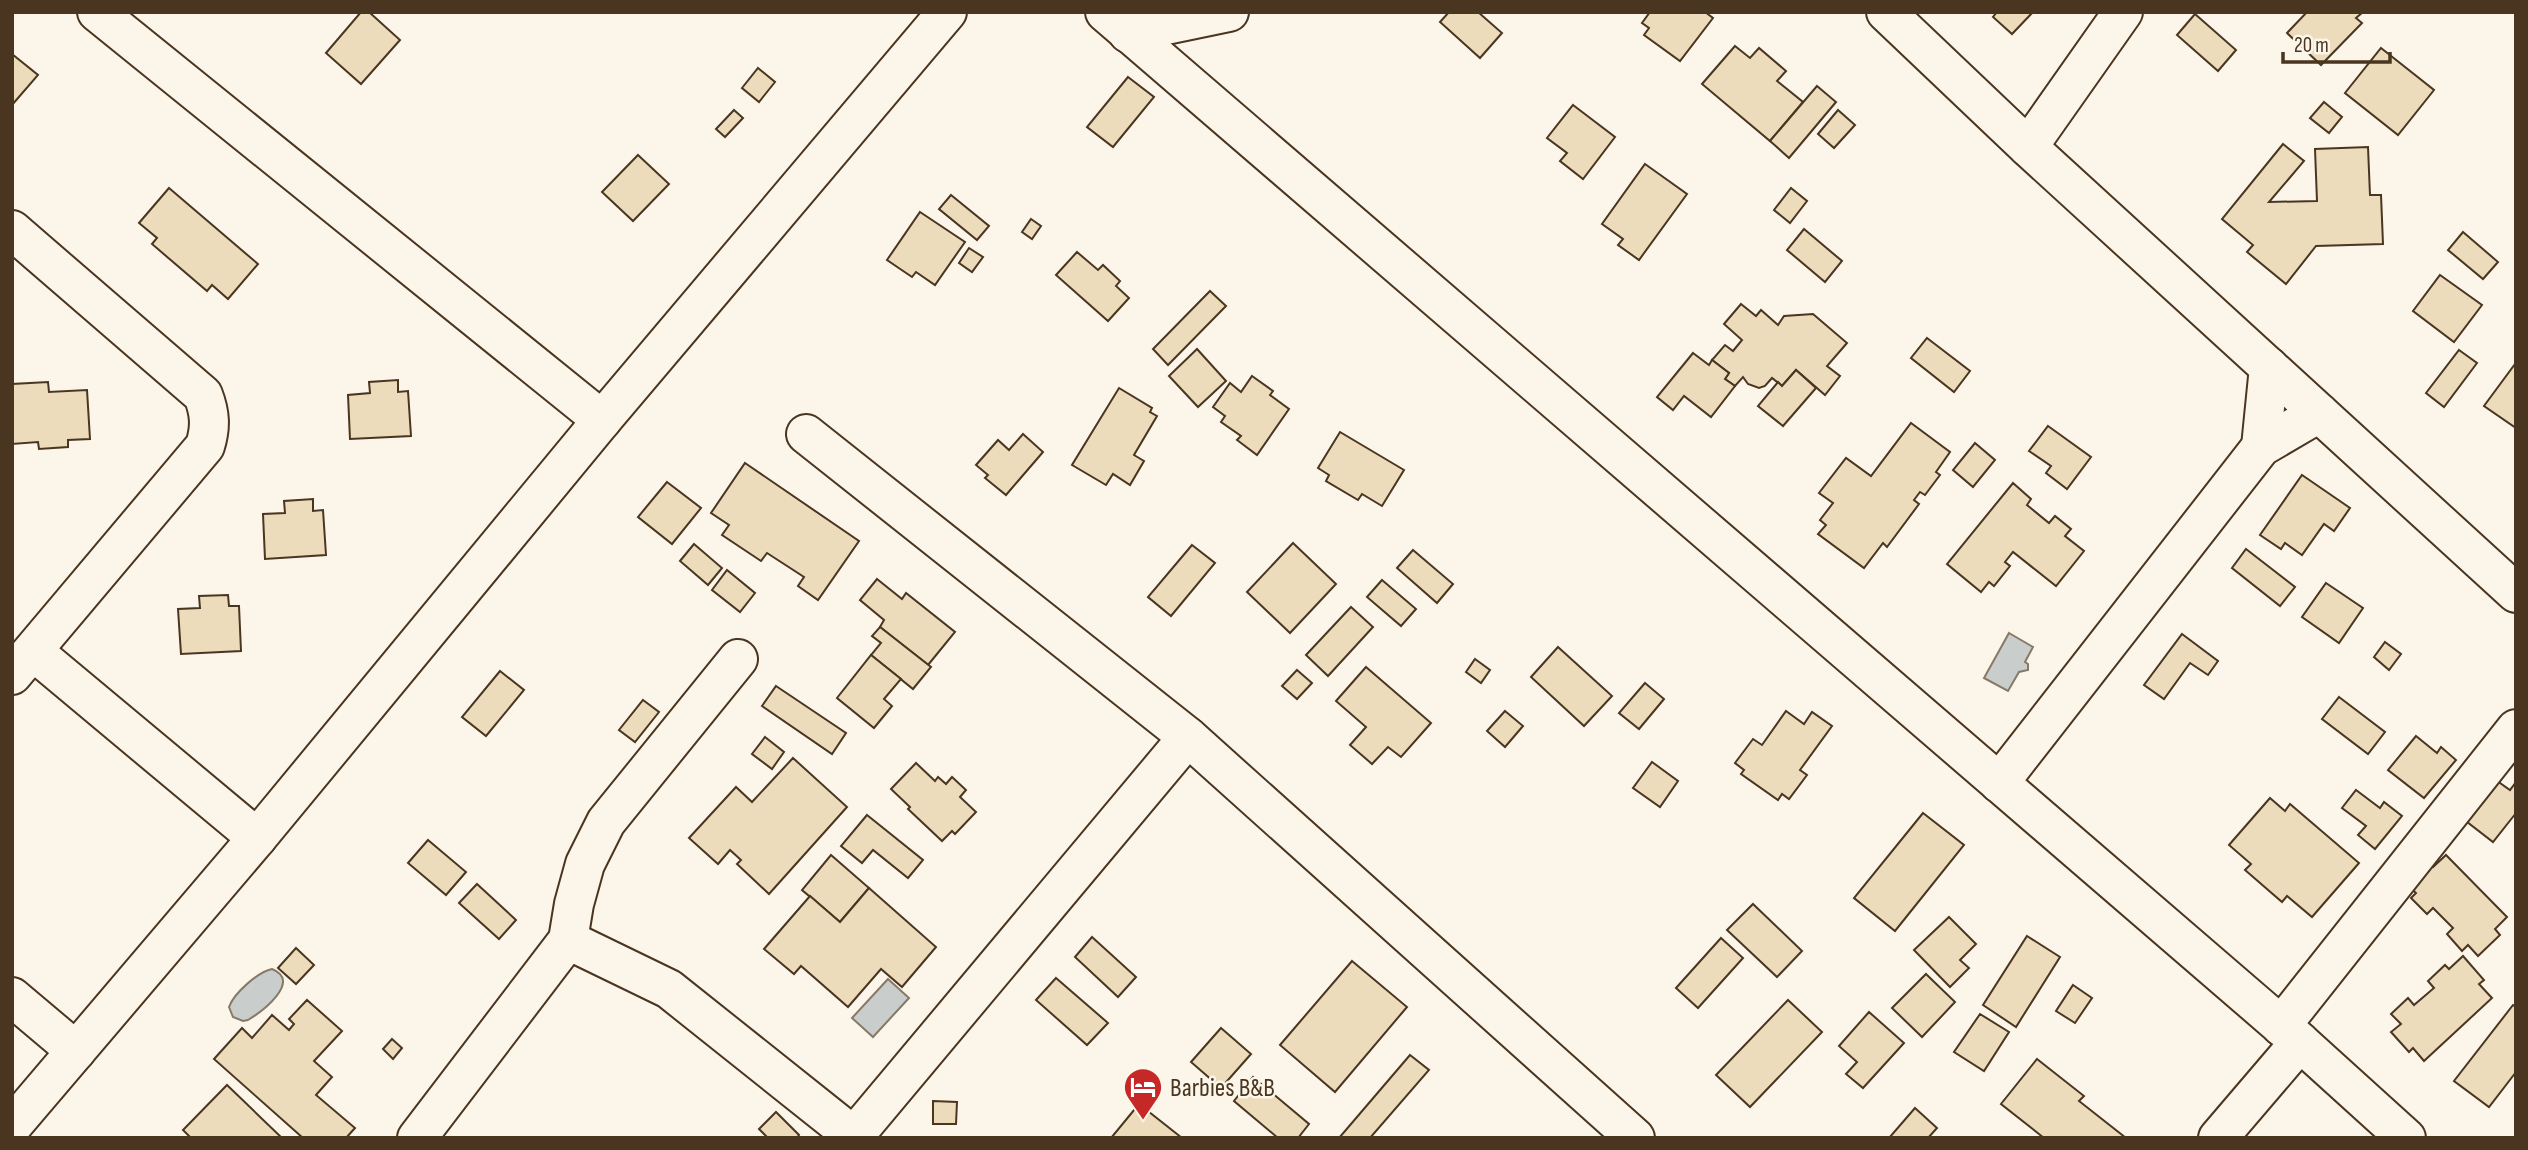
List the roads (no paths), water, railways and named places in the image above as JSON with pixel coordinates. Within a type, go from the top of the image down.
[{"type":"street","points":[[97,12],[602,421]]},
{"type":"street","points":[[12,1126],[257,838],[602,421],[947,12]]},
{"type":"street","points":[[1116,22],[1228,12]]},
{"type":"street","points":[[1886,12],[2028,146],[2516,593]]},
{"type":"street","points":[[2028,146],[2123,12]]},
{"type":"street","points":[[1116,22],[2290,1034],[2406,1138]]},
{"type":"street","points":[[12,230],[203,395],[210,421],[205,446],[23,663],[257,838]]},
{"type":"street","points":[[2261,447],[2269,367]]},
{"type":"street","points":[[1999,783],[2261,447],[2319,413]]},
{"type":"street","points":[[806,434],[1188,737],[1635,1138]]},
{"type":"street","points":[[416,1138],[568,940],[585,864],[606,822],[738,659]]},
{"type":"street","points":[[2218,1138],[2290,1034],[2516,729]]},
{"type":"street","points":[[568,940],[670,989],[855,1137],[1188,737]]},
{"type":"street","points":[[12,997],[76,1051]]},
{"type":"place","name":"Barbies B&B","points":[[1143,1121]]}]
